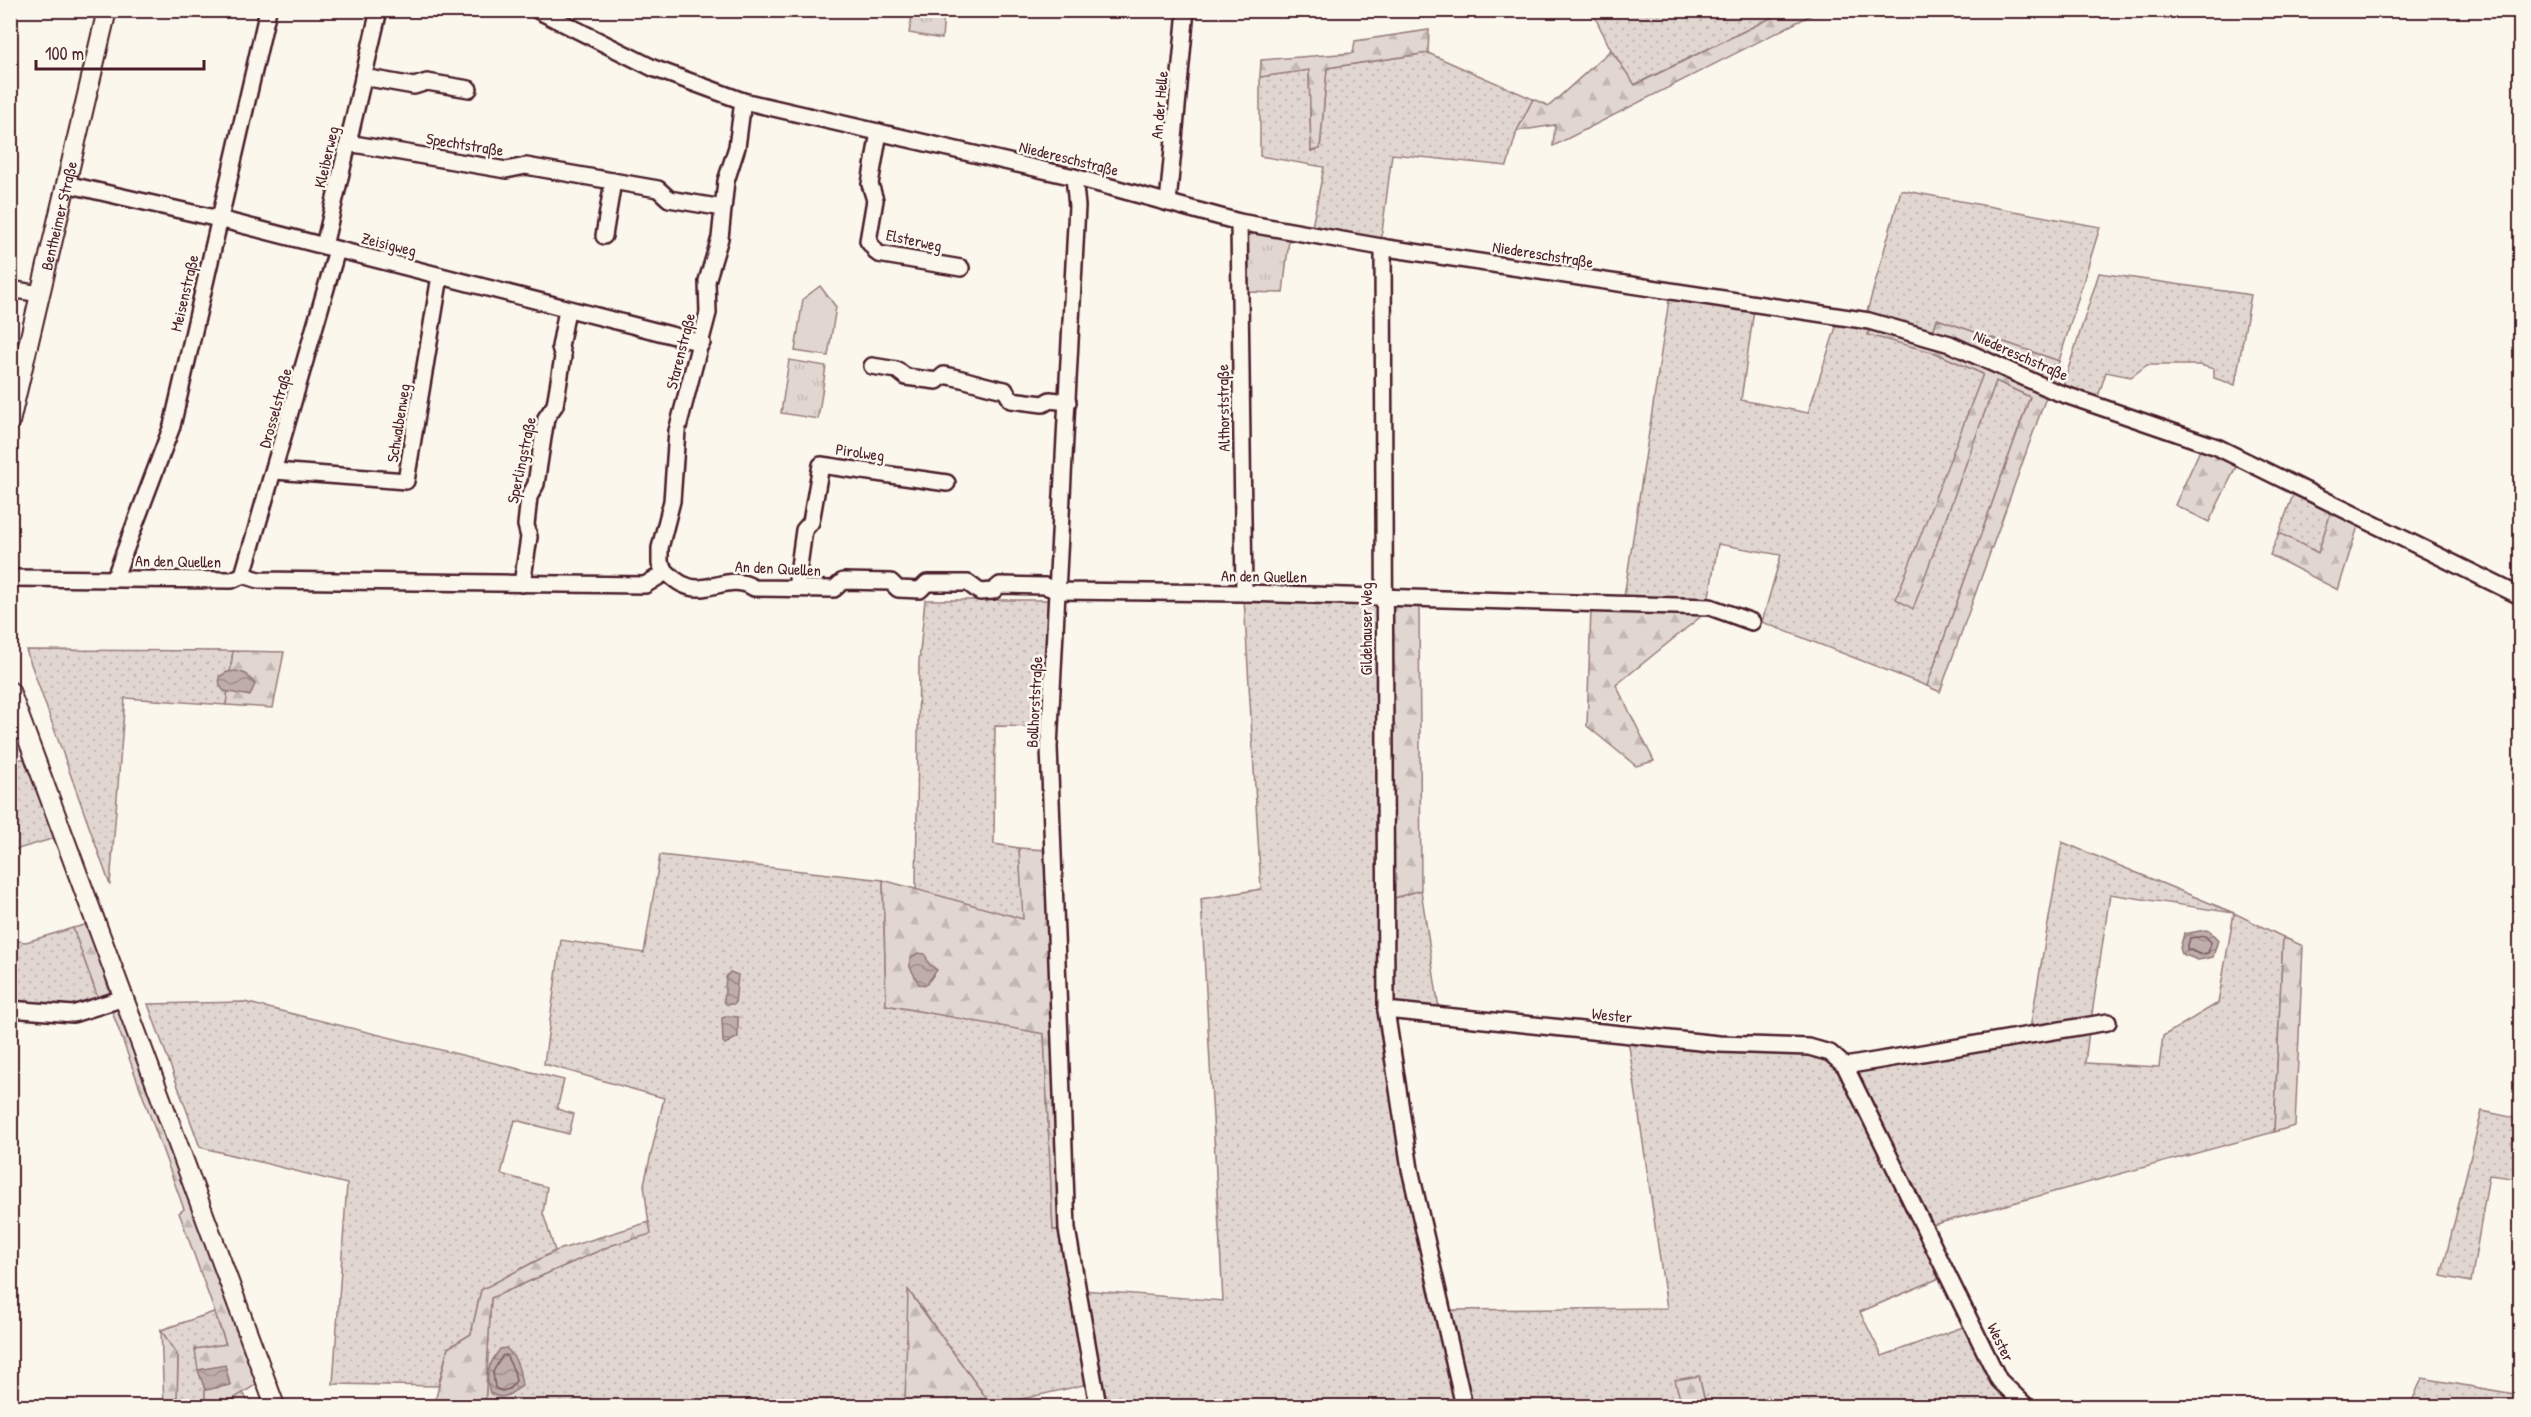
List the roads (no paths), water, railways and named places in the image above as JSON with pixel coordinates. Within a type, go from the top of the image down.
[{"type":"main road","name":"Bentheimer Straße","points":[[10,422],[106,10]]},
{"type":"main road","points":[[10,691],[275,1407]]},
{"type":"street","name":"Meisenstraße","points":[[115,578],[172,426],[268,10]]},
{"type":"street","name":"Kleiberweg","points":[[331,248],[348,142],[378,10]]},
{"type":"street","name":"Niedereschstraße","points":[[537,10],[653,68],[743,101],[1074,177],[1239,222],[1383,247],[1869,321],[1950,344],[2054,391],[2217,447],[2520,596]]},
{"type":"street","name":"An der Helle","points":[[1168,203],[1186,10]]},
{"type":"street","points":[[363,77],[414,86],[427,82],[469,89]]},
{"type":"street","name":"Starenstraße","points":[[666,572],[660,564],[660,548],[672,501],[677,431],[702,343],[703,328],[708,313],[707,281],[720,238],[726,181],[737,147],[743,101]]},
{"type":"street","name":"Elsterweg","points":[[879,132],[870,184],[874,200],[868,241],[878,254],[961,268]]},
{"type":"street","name":"Spechtstraße","points":[[348,142],[506,170],[526,166],[613,181],[658,189],[669,199],[723,208]]},
{"type":"street","name":"Bollhorststraße","points":[[1074,177],[1077,206],[1049,747],[1067,1229],[1098,1407]]},
{"type":"street","points":[[604,236],[613,181]]},
{"type":"street","name":"Zeisigweg","points":[[66,184],[219,219],[702,343]]},
{"type":"street","name":"Althorststraße","points":[[1239,222],[1244,593]]},
{"type":"street","name":"Gildehauser Weg","points":[[1383,247],[1386,1010]]},
{"type":"street","name":"Drosselstraße","points":[[243,575],[275,471],[331,248]]},
{"type":"street","name":"Schwalbenweg","points":[[275,471],[406,481],[440,276]]},
{"type":"street","points":[[10,289],[40,294]]},
{"type":"street","name":"Sperlingstraße","points":[[522,584],[530,537],[526,525],[529,497],[536,484],[546,418],[555,405],[563,357],[560,347],[567,310]]},
{"type":"street","points":[[872,366],[897,370],[906,377],[938,381],[944,375],[970,380],[976,385],[1005,390],[1011,400],[1043,404],[1050,400],[1068,402]]},
{"type":"street","name":"Pirolweg","points":[[796,588],[804,530],[811,522],[821,465],[947,483]]},
{"type":"street","name":"An den Quellen","points":[[10,578],[232,580],[243,575],[259,580],[645,585],[666,572],[681,584],[694,588],[712,588],[722,584],[745,582],[754,588],[834,589],[843,581],[855,581],[891,582],[898,589],[920,590],[927,583],[968,583],[980,592],[993,591],[1000,585],[1045,586],[1058,591],[1244,593],[1710,607],[1752,622]]},
{"type":"street","points":[[10,1009],[73,1014],[124,998]]},
{"type":"street","points":[[1386,1010],[1410,1168],[1464,1407]]},
{"type":"street","name":"Wester","points":[[1386,1010],[1719,1044],[1809,1047],[1830,1053],[1845,1066],[1999,1380],[2026,1407]]},
{"type":"street","points":[[1845,1066],[2108,1022]]},
{"type":"water","points":[[236,671],[246,674],[255,684],[250,696],[224,691],[220,686],[219,677],[227,672]]},
{"type":"water","points":[[2210,931],[2218,940],[2213,957],[2198,960],[2182,954],[2180,948],[2184,934]]},
{"type":"water","points":[[918,953],[925,954],[929,964],[937,970],[926,985],[919,984],[910,967],[910,958]]},
{"type":"water","points":[[730,972],[738,975],[735,1004],[726,1004],[724,1001],[726,977]]},
{"type":"water","points":[[738,1017],[738,1037],[725,1044],[722,1018]]},
{"type":"water","points":[[506,1348],[516,1360],[522,1386],[507,1396],[500,1397],[490,1393],[488,1375],[496,1354],[500,1349]]},
{"type":"water","points":[[225,1365],[230,1385],[205,1390],[198,1370]]}]
